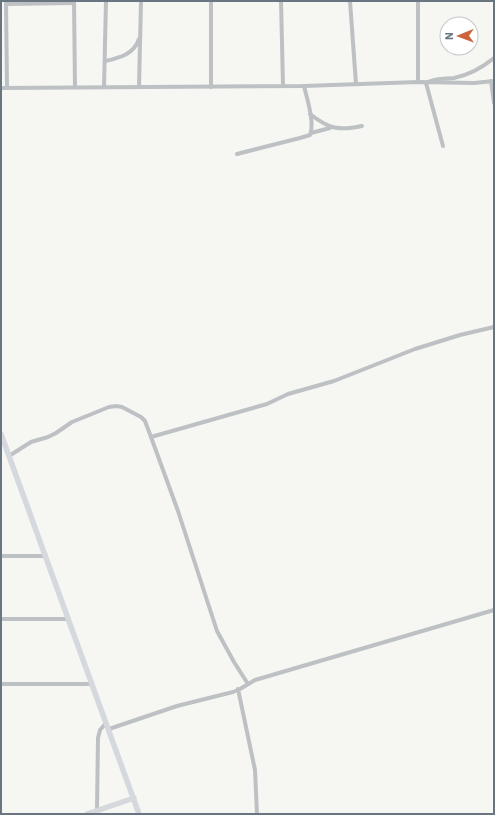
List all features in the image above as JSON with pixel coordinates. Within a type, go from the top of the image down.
[{"type":"street","points":[[104,87],[106,1]]},
{"type":"street","points":[[139,87],[141,1]]},
{"type":"street","points":[[210,87],[211,1]]},
{"type":"street","points":[[281,1],[283,86]]},
{"type":"street","points":[[350,1],[356,84]]},
{"type":"street","points":[[418,1],[418,82]]},
{"type":"street","points":[[7,88],[6,3],[74,2],[75,87]]},
{"type":"street","points":[[105,61],[121,58],[130,52],[137,45],[141,35]]},
{"type":"street","points":[[1,50],[7,48]]},
{"type":"street","points":[[426,83],[431,80],[460,76],[475,70],[494,58]]},
{"type":"street","points":[[1,88],[304,86],[418,82],[474,84],[493,81],[494,104]]},
{"type":"street","points":[[426,83],[443,146]]},
{"type":"street","points":[[304,86],[310,114],[312,128],[311,133]]},
{"type":"street","points":[[310,114],[318,121],[331,128]]},
{"type":"street","points":[[237,154],[306,137],[311,133],[331,128],[348,129],[362,126]]},
{"type":"street","points":[[151,437],[267,404],[288,394],[334,381],[415,349],[460,335],[494,327]]},
{"type":"street","points":[[9,456],[31,442],[48,437],[72,422],[101,410],[116,406],[133,412],[140,417],[144,421],[151,437],[178,511],[217,631],[248,684]]},
{"type":"street","points":[[1,434],[139,814]]},
{"type":"street","points":[[1,556],[46,556]]},
{"type":"street","points":[[109,729],[170,708],[238,689],[262,677],[494,610]]},
{"type":"street","points":[[1,620],[69,619]]},
{"type":"street","points":[[1,684],[92,684]]},
{"type":"street","points":[[238,689],[255,770],[257,814]]},
{"type":"street","points":[[97,810],[98,738],[100,730],[106,723]]},
{"type":"street","points":[[87,814],[134,798]]}]
